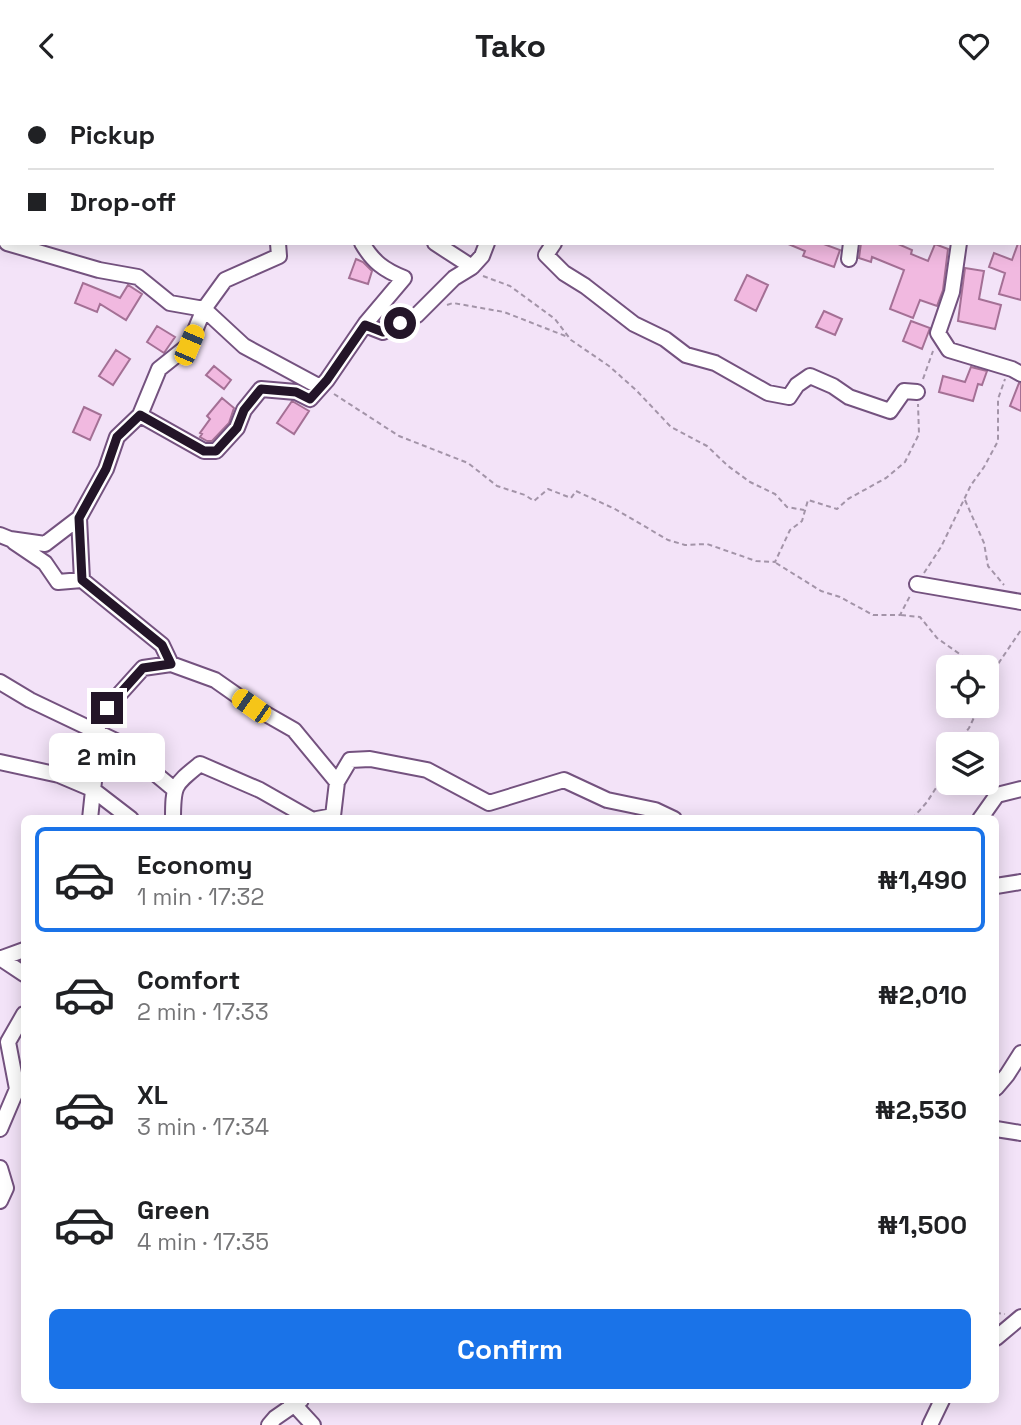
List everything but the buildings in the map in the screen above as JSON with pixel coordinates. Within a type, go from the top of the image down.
[{"type":"street","points":[[13,245],[65,261],[138,277],[170,303],[204,309],[244,346],[320,387]]},
{"type":"street","points":[[5,537],[45,544],[79,518],[106,469],[117,437],[140,415],[159,369],[189,345],[204,309],[225,280],[279,256],[278,245]]},
{"type":"street","points":[[140,415],[204,451],[216,451],[237,428],[244,410],[261,389],[296,392],[310,399],[404,278],[375,263],[363,245]]},
{"type":"street","points":[[438,245],[468,269]]},
{"type":"street","points":[[365,325],[383,332],[417,315],[454,278],[482,256],[486,245]]},
{"type":"street","points":[[553,245],[546,255],[564,273],[585,285],[634,324],[665,339],[686,355],[715,363],[768,393],[789,397],[797,385],[810,376],[849,397],[890,411],[904,391],[918,392]]},
{"type":"street","points":[[849,259],[851,245]]},
{"type":"street","points":[[959,245],[952,292],[938,333],[949,350],[1018,368]]},
{"type":"street","points":[[79,518],[82,580]]},
{"type":"street","points":[[5,537],[45,563],[58,582],[82,580],[162,645],[171,664]]},
{"type":"street","points":[[917,584],[1021,602]]},
{"type":"street","points":[[90,815],[96,762],[96,731],[107,708],[143,668],[171,664],[215,680],[251,706],[294,730],[337,782]]},
{"type":"street","points":[[0,681],[30,699],[116,741],[175,790]]},
{"type":"street","points":[[333,815],[337,782],[350,760],[370,759],[428,770],[489,803],[564,780],[607,800],[655,810],[666,815]]},
{"type":"street","points":[[0,762],[59,775],[92,789],[126,815]]},
{"type":"street","points":[[173,815],[177,783],[200,764],[260,790],[304,815]]},
{"type":"street","points":[[983,815],[997,795],[1021,789]]},
{"type":"street","points":[[999,886],[1021,882]]},
{"type":"street","points":[[1,958],[21,951]]},
{"type":"street","points":[[1,958],[21,972]]},
{"type":"street","points":[[0,1129],[20,1088],[8,1042],[21,1019]]},
{"type":"street","points":[[999,1085],[1021,1053]]},
{"type":"street","points":[[999,1129],[1021,1133]]},
{"type":"street","points":[[0,1168],[6,1188],[0,1201]]},
{"type":"street","points":[[999,1335],[1021,1317]]},
{"type":"street","points":[[269,1425],[293,1403]]},
{"type":"street","points":[[297,1403],[313,1425]]},
{"type":"street","points":[[930,1425],[941,1403]]},
{"type":"path","points":[[468,269],[510,286],[555,319],[569,337],[636,390],[671,426],[707,446],[728,466],[750,482],[775,494],[787,507],[805,510]]},
{"type":"path","points":[[439,307],[453,303],[505,312],[569,337]]},
{"type":"path","points":[[775,562],[790,530],[802,521],[808,500],[837,509],[848,499],[886,478],[905,462],[919,434],[918,392],[938,333]]},
{"type":"path","points":[[900,615],[941,547],[964,499],[998,441],[998,400],[1007,375],[1018,368]]},
{"type":"path","points":[[320,387],[343,398],[399,436],[468,463],[497,487],[525,495],[534,501],[548,489],[572,498],[576,491],[615,509],[668,541],[685,545],[707,544],[757,561],[775,562],[821,591],[873,615],[920,617],[937,638],[961,655]]},
{"type":"path","points":[[964,499],[984,543],[988,566],[1004,585]]},
{"type":"path","points":[[999,663],[1021,631]]},
{"type":"path","points":[[916,815],[936,788]]},
{"type":"route","points":[[107,708],[143,668],[171,664],[162,645],[82,580],[79,518],[106,469],[117,437],[140,415],[204,451],[216,451],[237,428],[244,410],[261,389],[296,392],[310,399],[327,380],[365,325],[383,332],[400,323]]}]
